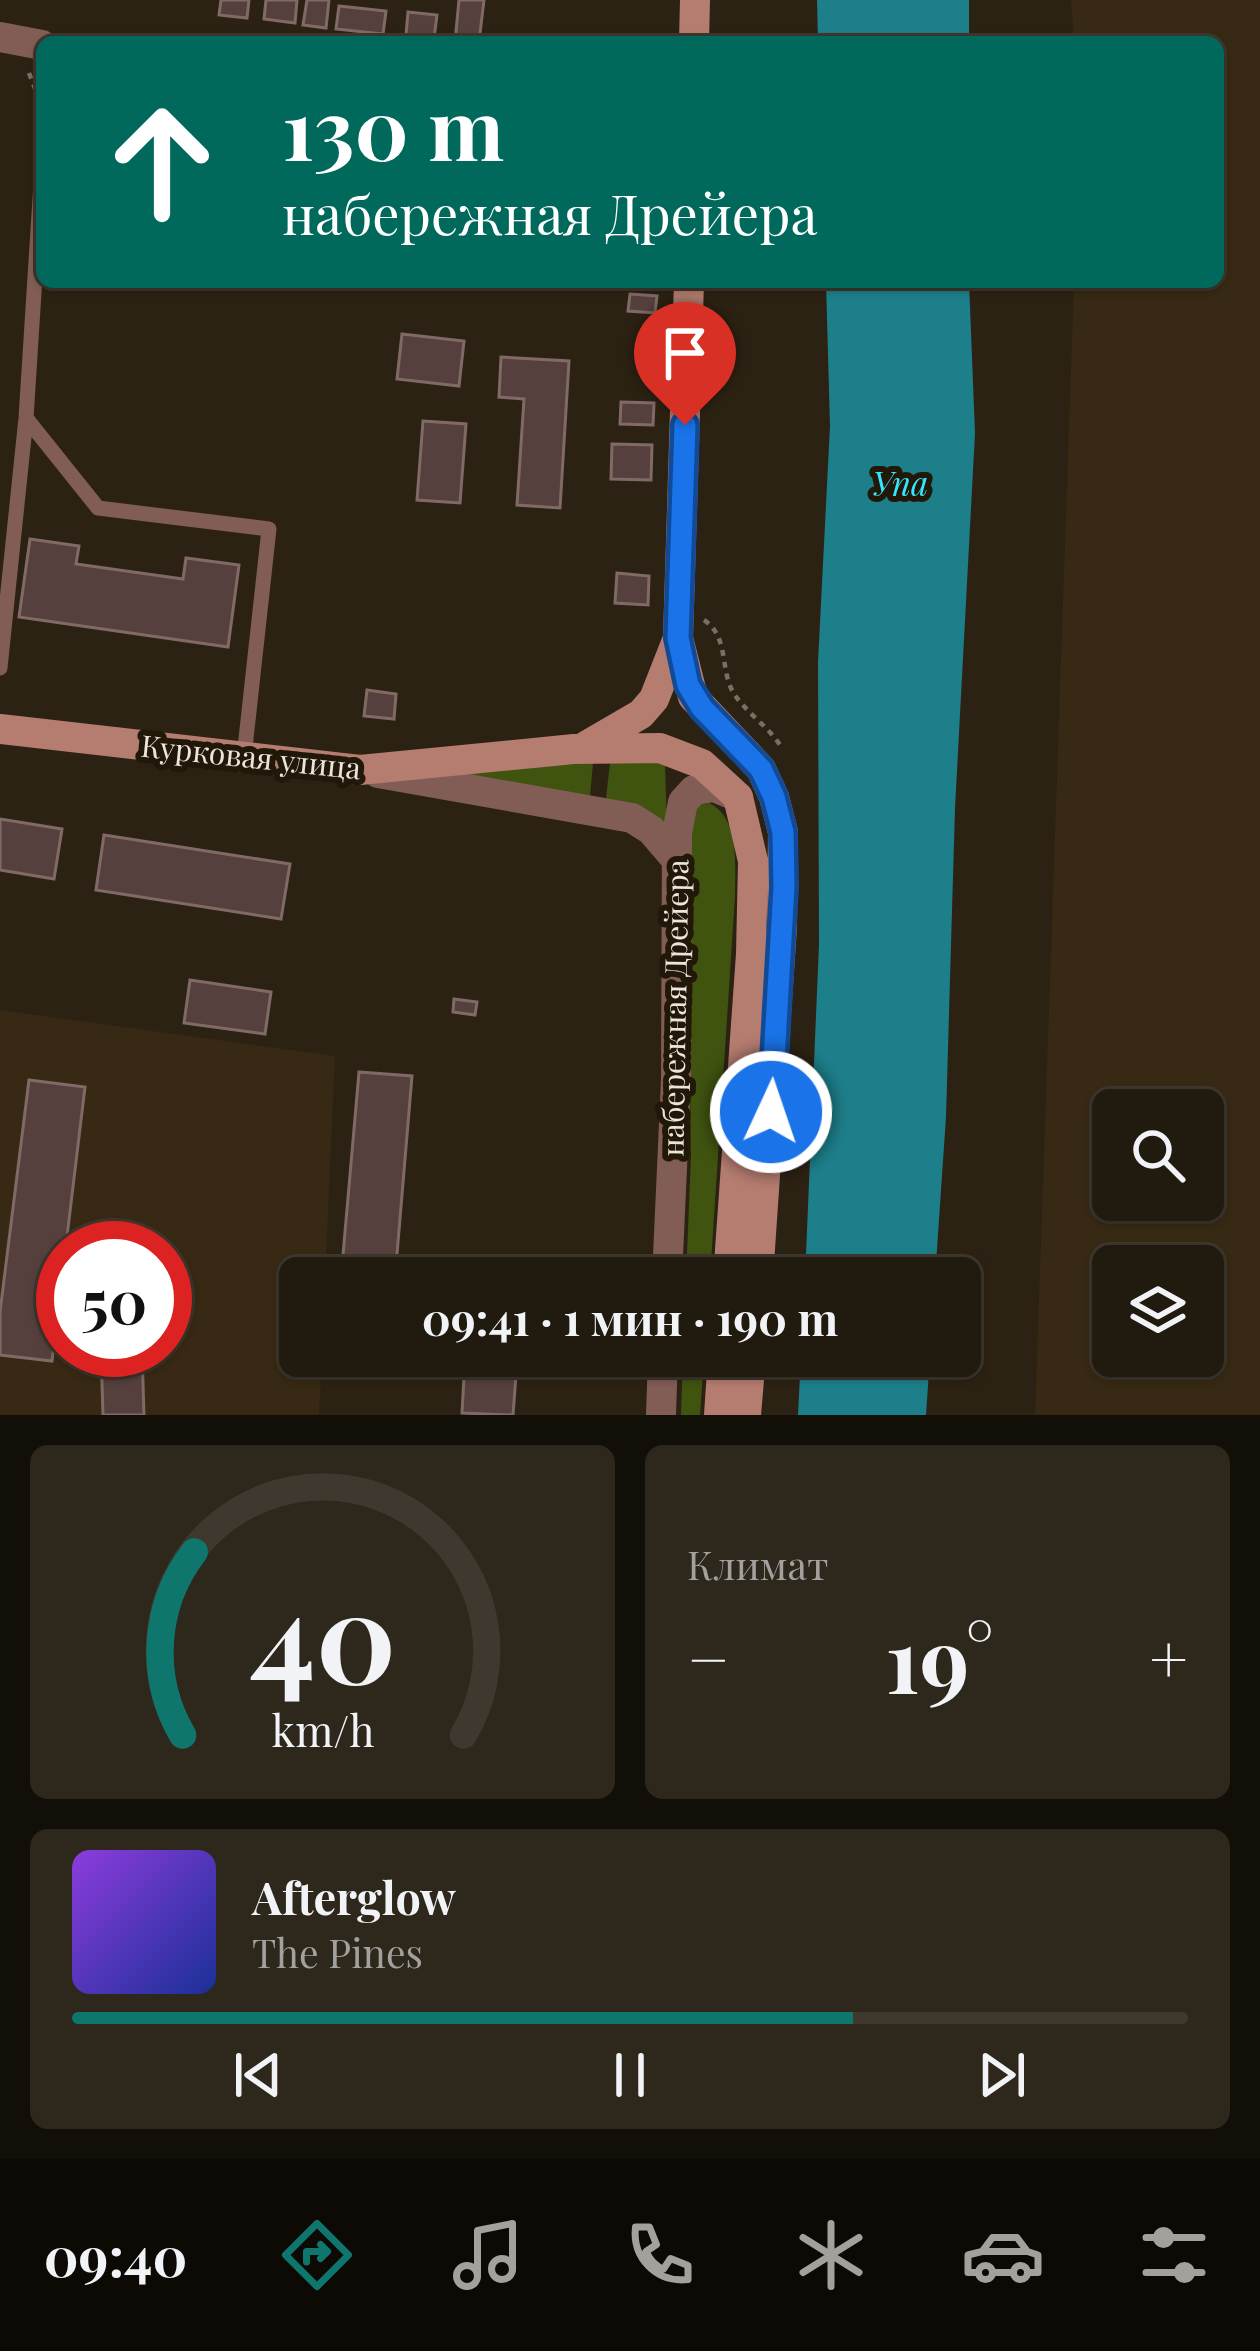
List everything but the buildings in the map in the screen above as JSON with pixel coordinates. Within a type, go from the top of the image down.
[{"type":"main road","points":[[694,36],[695,0]]},
{"type":"main road","points":[[689,288],[678,638],[693,697],[761,769],[783,832],[783,907],[759,1257]]},
{"type":"main road","points":[[574,749],[599,741],[641,714],[654,698],[678,638]]},
{"type":"main road","name":"Курковая улица","points":[[0,728],[360,770],[574,749],[660,748],[702,764],[738,797]]},
{"type":"main road","points":[[729,1257],[754,898],[751,840],[738,797]]},
{"type":"main road","points":[[719,1415],[722,1377]]},
{"type":"main road","points":[[746,1415],[749,1377]]},
{"type":"street","points":[[0,38],[35,57]]},
{"type":"street","points":[[360,770],[632,818],[651,830],[675,858]]},
{"type":"street","name":"набережная Дрейера","points":[[669,1257],[676,1080],[675,858],[681,808],[690,792],[714,787],[738,797]]},
{"type":"street","points":[[661,1415],[663,1377]]},
{"type":"lane","points":[[0,668],[26,418],[36,261]]},
{"type":"lane","points":[[26,418],[98,508],[269,529],[244,757]]},
{"type":"shaded area","points":[[1071,0],[1260,0],[1260,1415],[1035,1415],[1074,288],[1224,288],[1224,36],[1074,36]]},
{"type":"shaded area","points":[[0,1010],[335,1056],[326,1257],[279,1257],[279,1377],[321,1377],[319,1415],[0,1415]]},
{"type":"green space","points":[[593,763],[590,796],[450,772]]},
{"type":"green space","points":[[610,763],[665,764],[667,828],[606,798]]},
{"type":"green space","points":[[709,803],[726,819],[735,858],[711,1257],[687,1257],[691,1156],[687,819],[699,804]]},
{"type":"green space","points":[[682,1377],[703,1377],[700,1415],[681,1415]]},
{"type":"water","points":[[817,0],[969,0],[969,36],[818,36]]},
{"type":"water","name":"Упа","points":[[826,288],[969,288],[975,433],[936,1257],[806,1257],[819,944],[818,662],[830,426]]},
{"type":"water","points":[[800,1377],[929,1377],[926,1415],[798,1415]]},
{"type":"route","points":[[685,425],[678,638],[688,685],[702,708],[761,769],[783,832],[771,1112]]}]
